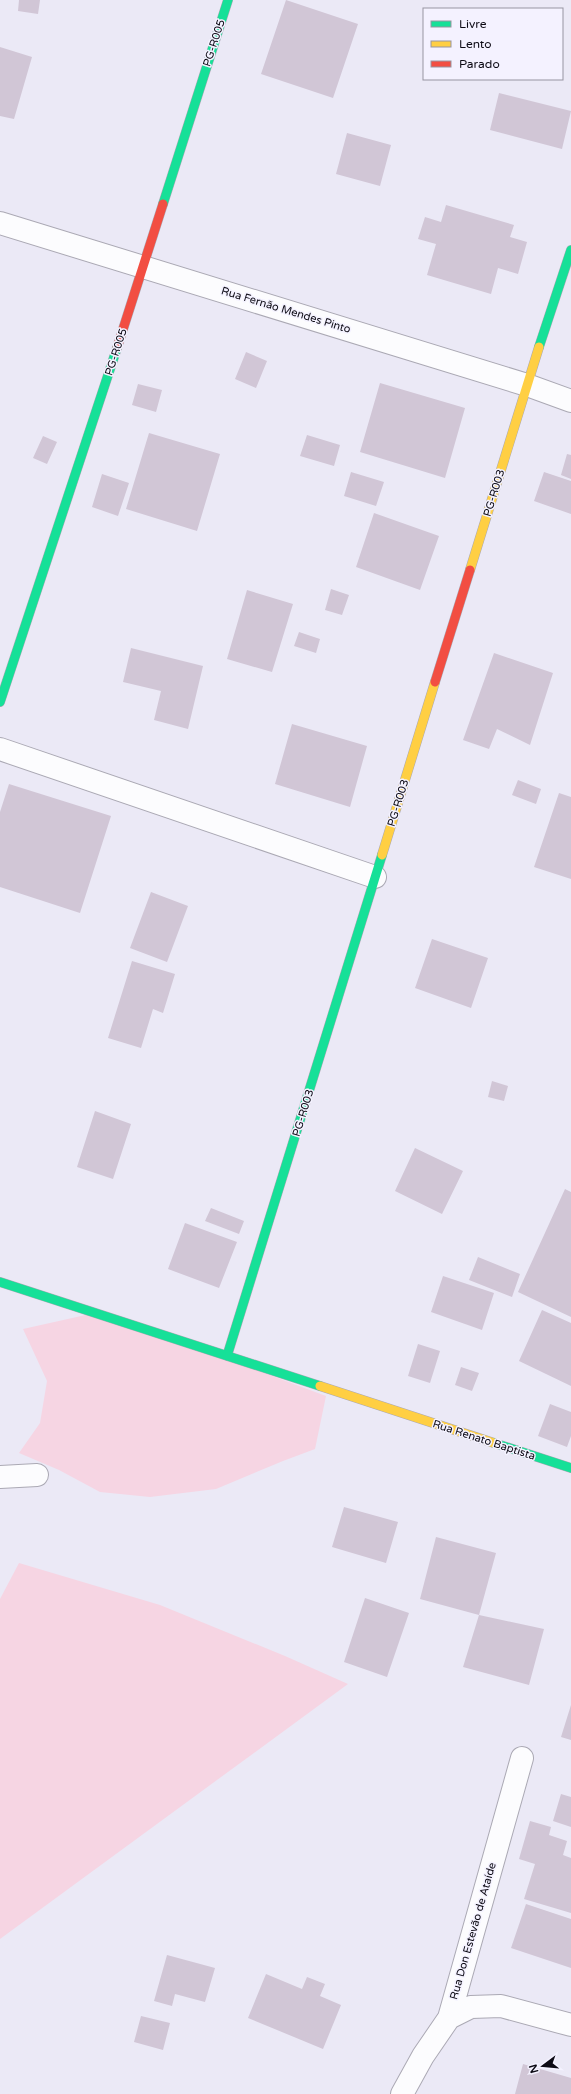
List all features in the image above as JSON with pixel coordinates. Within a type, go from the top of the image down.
[{"type":"street","name":"PG-R005","points":[[0,702],[144,266],[228,0]]},
{"type":"street","name":"Rua Fernão Mendes Pinto","points":[[0,223],[527,384],[571,401]]},
{"type":"street","name":"PG-R003","points":[[228,1356],[527,384],[571,250]]},
{"type":"street","points":[[0,749],[375,877]]},
{"type":"street","name":"Rua Renato Baptista","points":[[0,1282],[571,1468]]},
{"type":"street","points":[[0,1476],[37,1475]]},
{"type":"street","name":"Rua Don Estevão de Ataíde","points":[[402,2094],[423,2056],[449,2018],[522,1758]]},
{"type":"street","points":[[449,2018],[471,2007],[501,2006],[571,2025]]},
{"type":"shaded area","points":[[99,1312],[326,1396],[315,1449],[216,1489],[150,1497],[100,1492],[59,1470],[19,1453],[40,1423],[47,1381],[23,1329]]},
{"type":"shaded area","points":[[19,1563],[160,1605],[285,1656],[348,1684],[0,1939],[0,1599]]},
{"type":"building","points":[[19,0],[40,0],[38,14],[18,11]]},
{"type":"building","points":[[286,0],[358,24],[333,98],[261,74]]},
{"type":"building","points":[[0,47],[32,57],[14,119],[0,116]]},
{"type":"building","points":[[499,93],[571,111],[562,149],[490,130]]},
{"type":"building","points":[[347,133],[391,145],[380,186],[336,174]]},
{"type":"building","points":[[446,205],[514,225],[510,237],[527,242],[518,274],[498,268],[491,294],[427,275],[436,244],[418,239],[425,217],[441,222]]},
{"type":"building","points":[[246,352],[267,361],[256,388],[235,379]]},
{"type":"building","points":[[380,383],[465,408],[445,478],[360,452]]},
{"type":"building","points":[[138,384],[162,390],[156,412],[132,405]]},
{"type":"building","points":[[149,433],[220,454],[197,531],[126,509]]},
{"type":"building","points":[[307,435],[340,445],[334,466],[300,456]]},
{"type":"building","points":[[43,436],[57,442],[47,464],[33,458]]},
{"type":"building","points":[[567,454],[571,455],[571,479],[561,475]]},
{"type":"building","points":[[351,472],[384,482],[376,506],[344,496]]},
{"type":"building","points":[[544,472],[571,481],[571,514],[534,501]]},
{"type":"building","points":[[102,474],[129,483],[118,516],[92,507]]},
{"type":"building","points":[[374,513],[439,536],[420,590],[356,567]]},
{"type":"building","points":[[331,589],[349,595],[342,615],[325,610]]},
{"type":"building","points":[[247,590],[293,604],[272,672],[227,659]]},
{"type":"building","points":[[299,632],[320,639],[316,653],[294,646]]},
{"type":"building","points":[[131,648],[203,666],[188,729],[154,720],[161,691],[123,682]]},
{"type":"building","points":[[494,653],[553,673],[530,745],[497,729],[489,749],[463,740]]},
{"type":"building","points":[[292,724],[367,746],[350,807],[275,784]]},
{"type":"building","points":[[518,780],[541,789],[536,804],[512,795]]},
{"type":"building","points":[[9,784],[111,816],[80,913],[0,887],[0,812]]},
{"type":"building","points":[[559,793],[571,797],[571,879],[534,867]]},
{"type":"building","points":[[151,892],[188,906],[167,962],[130,948]]},
{"type":"building","points":[[432,939],[488,958],[471,1008],[415,988]]},
{"type":"building","points":[[132,961],[175,974],[163,1013],[153,1009],[141,1048],[108,1038]]},
{"type":"building","points":[[492,1081],[508,1086],[504,1101],[488,1097]]},
{"type":"building","points":[[95,1111],[131,1124],[113,1179],[77,1167]]},
{"type":"building","points":[[415,1148],[463,1171],[442,1214],[395,1191]]},
{"type":"building","points":[[565,1189],[571,1192],[571,1317],[518,1292]]},
{"type":"building","points":[[211,1208],[244,1221],[239,1234],[205,1221]]},
{"type":"building","points":[[185,1223],[237,1242],[219,1288],[168,1269]]},
{"type":"building","points":[[478,1257],[520,1274],[512,1297],[469,1280]]},
{"type":"building","points":[[443,1276],[494,1293],[482,1330],[431,1312]]},
{"type":"building","points":[[542,1310],[571,1323],[571,1386],[519,1361]]},
{"type":"building","points":[[418,1344],[440,1351],[430,1383],[408,1376]]},
{"type":"building","points":[[461,1367],[479,1373],[472,1391],[455,1385]]},
{"type":"building","points":[[550,1404],[571,1412],[571,1436],[567,1447],[538,1436]]},
{"type":"building","points":[[344,1507],[398,1522],[386,1563],[332,1547]]},
{"type":"building","points":[[436,1537],[496,1553],[479,1615],[420,1599]]},
{"type":"building","points":[[365,1598],[409,1613],[387,1677],[344,1662]]},
{"type":"building","points":[[479,1615],[544,1629],[529,1685],[463,1667]]},
{"type":"building","points":[[571,1705],[571,1740],[561,1737]]},
{"type":"building","points":[[561,1794],[571,1797],[571,1827],[553,1821]]},
{"type":"building","points":[[530,1821],[551,1827],[549,1835],[567,1841],[563,1855],[571,1858],[571,1913],[524,1899],[535,1864],[519,1859]]},
{"type":"building","points":[[526,1904],[571,1919],[571,1968],[511,1948]]},
{"type":"building","points":[[167,1955],[215,1968],[205,2002],[175,1994],[172,2006],[154,2001]]},
{"type":"building","points":[[266,1974],[302,1989],[307,1977],[325,1984],[320,1996],[341,2005],[323,2049],[248,2018]]},
{"type":"building","points":[[141,2016],[170,2023],[163,2050],[134,2042]]},
{"type":"building","points":[[523,2064],[571,2078],[571,2094],[515,2094]]},
{"type":"traffic: fast","points":[[163,204],[228,0]]},
{"type":"traffic: fast","points":[[539,347],[571,250]]},
{"type":"traffic: fast","points":[[0,702],[117,348]]},
{"type":"traffic: fast","points":[[227,1356],[382,855]]},
{"type":"traffic: fast","points":[[0,1282],[320,1386]]},
{"type":"traffic: fast","points":[[494,1443],[571,1468]]},
{"type":"traffic: slow","points":[[470,570],[539,347]]},
{"type":"traffic: slow","points":[[382,855],[435,682]]},
{"type":"traffic: slow","points":[[320,1386],[494,1443]]},
{"type":"traffic: jam","points":[[117,348],[163,204]]},
{"type":"traffic: jam","points":[[435,682],[470,570]]}]
